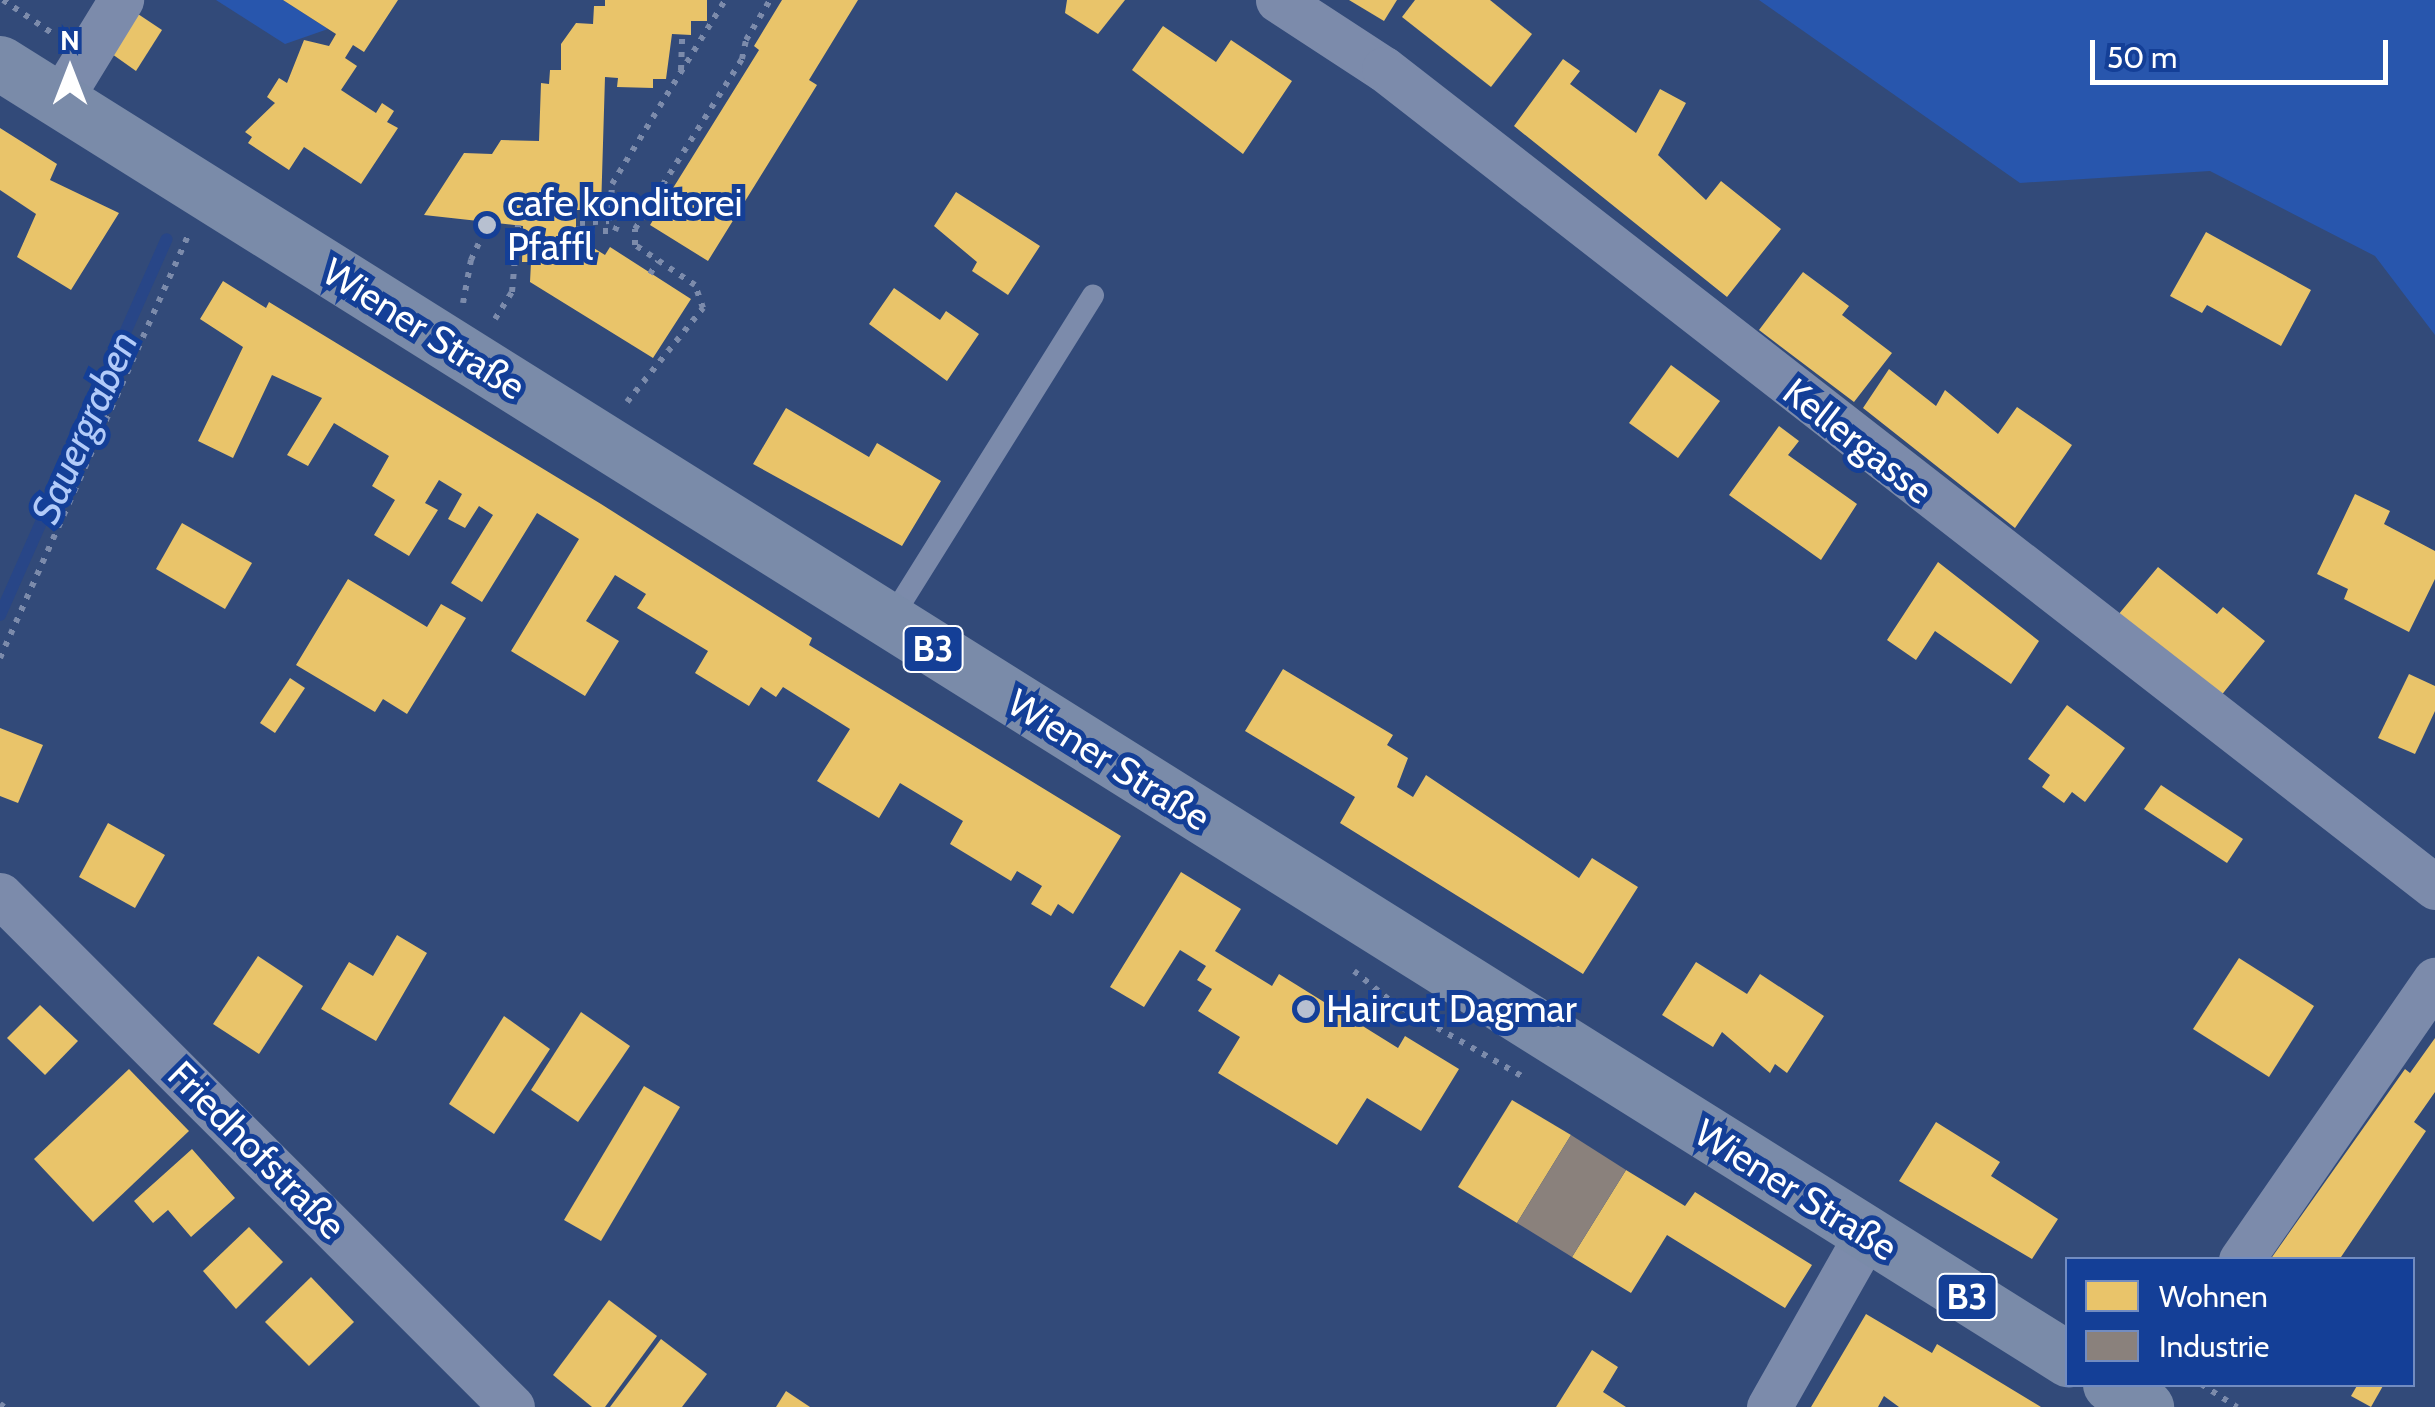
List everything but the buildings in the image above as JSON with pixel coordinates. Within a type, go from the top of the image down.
[{"type":"main road","name":"Wiener Straße","points":[[0,64],[2065,1357]]},
{"type":"street","points":[[59,100],[121,0]]},
{"type":"street","name":"Kellergasse","points":[[1278,0],[1384,70],[2435,888]]},
{"type":"street","name":"Friedhofstraße","points":[[0,895],[512,1407]]},
{"type":"street","points":[[2243,1257],[2435,980]]},
{"type":"street","points":[[1770,1407],[1867,1234]]},
{"type":"lane","points":[[889,622],[1093,296]]},
{"type":"path","points":[[610,206],[622,213],[615,231],[578,231],[580,223],[607,223],[612,184],[725,0]]},
{"type":"path","points":[[603,442],[638,385],[683,340],[703,308],[695,286],[658,261],[634,236],[774,1]]},
{"type":"path","points":[[681,71],[682,34]]},
{"type":"path","points":[[728,82],[736,87]]},
{"type":"path","points":[[667,178],[676,184]]},
{"type":"path","points":[[0,658],[208,193]]},
{"type":"path","points":[[463,304],[471,260],[487,225]]},
{"type":"path","points":[[494,321],[512,292],[518,225]]},
{"type":"path","points":[[650,274],[658,261]]},
{"type":"path","points":[[2206,1387],[2237,1407]]},
{"type":"shaded area","points":[[216,0],[283,0],[328,29],[285,44]]},
{"type":"shaded area","points":[[1759,0],[2435,0],[2435,335],[2375,256],[2210,171],[2020,183]]},
{"type":"waterway","name":"Sauergraben","points":[[0,615],[167,239]]},
{"type":"place","name":"cafe konditorei Pfaffl","points":[[487,225]]},
{"type":"place","name":"Haircut Dagmar","points":[[1306,1009]]}]
